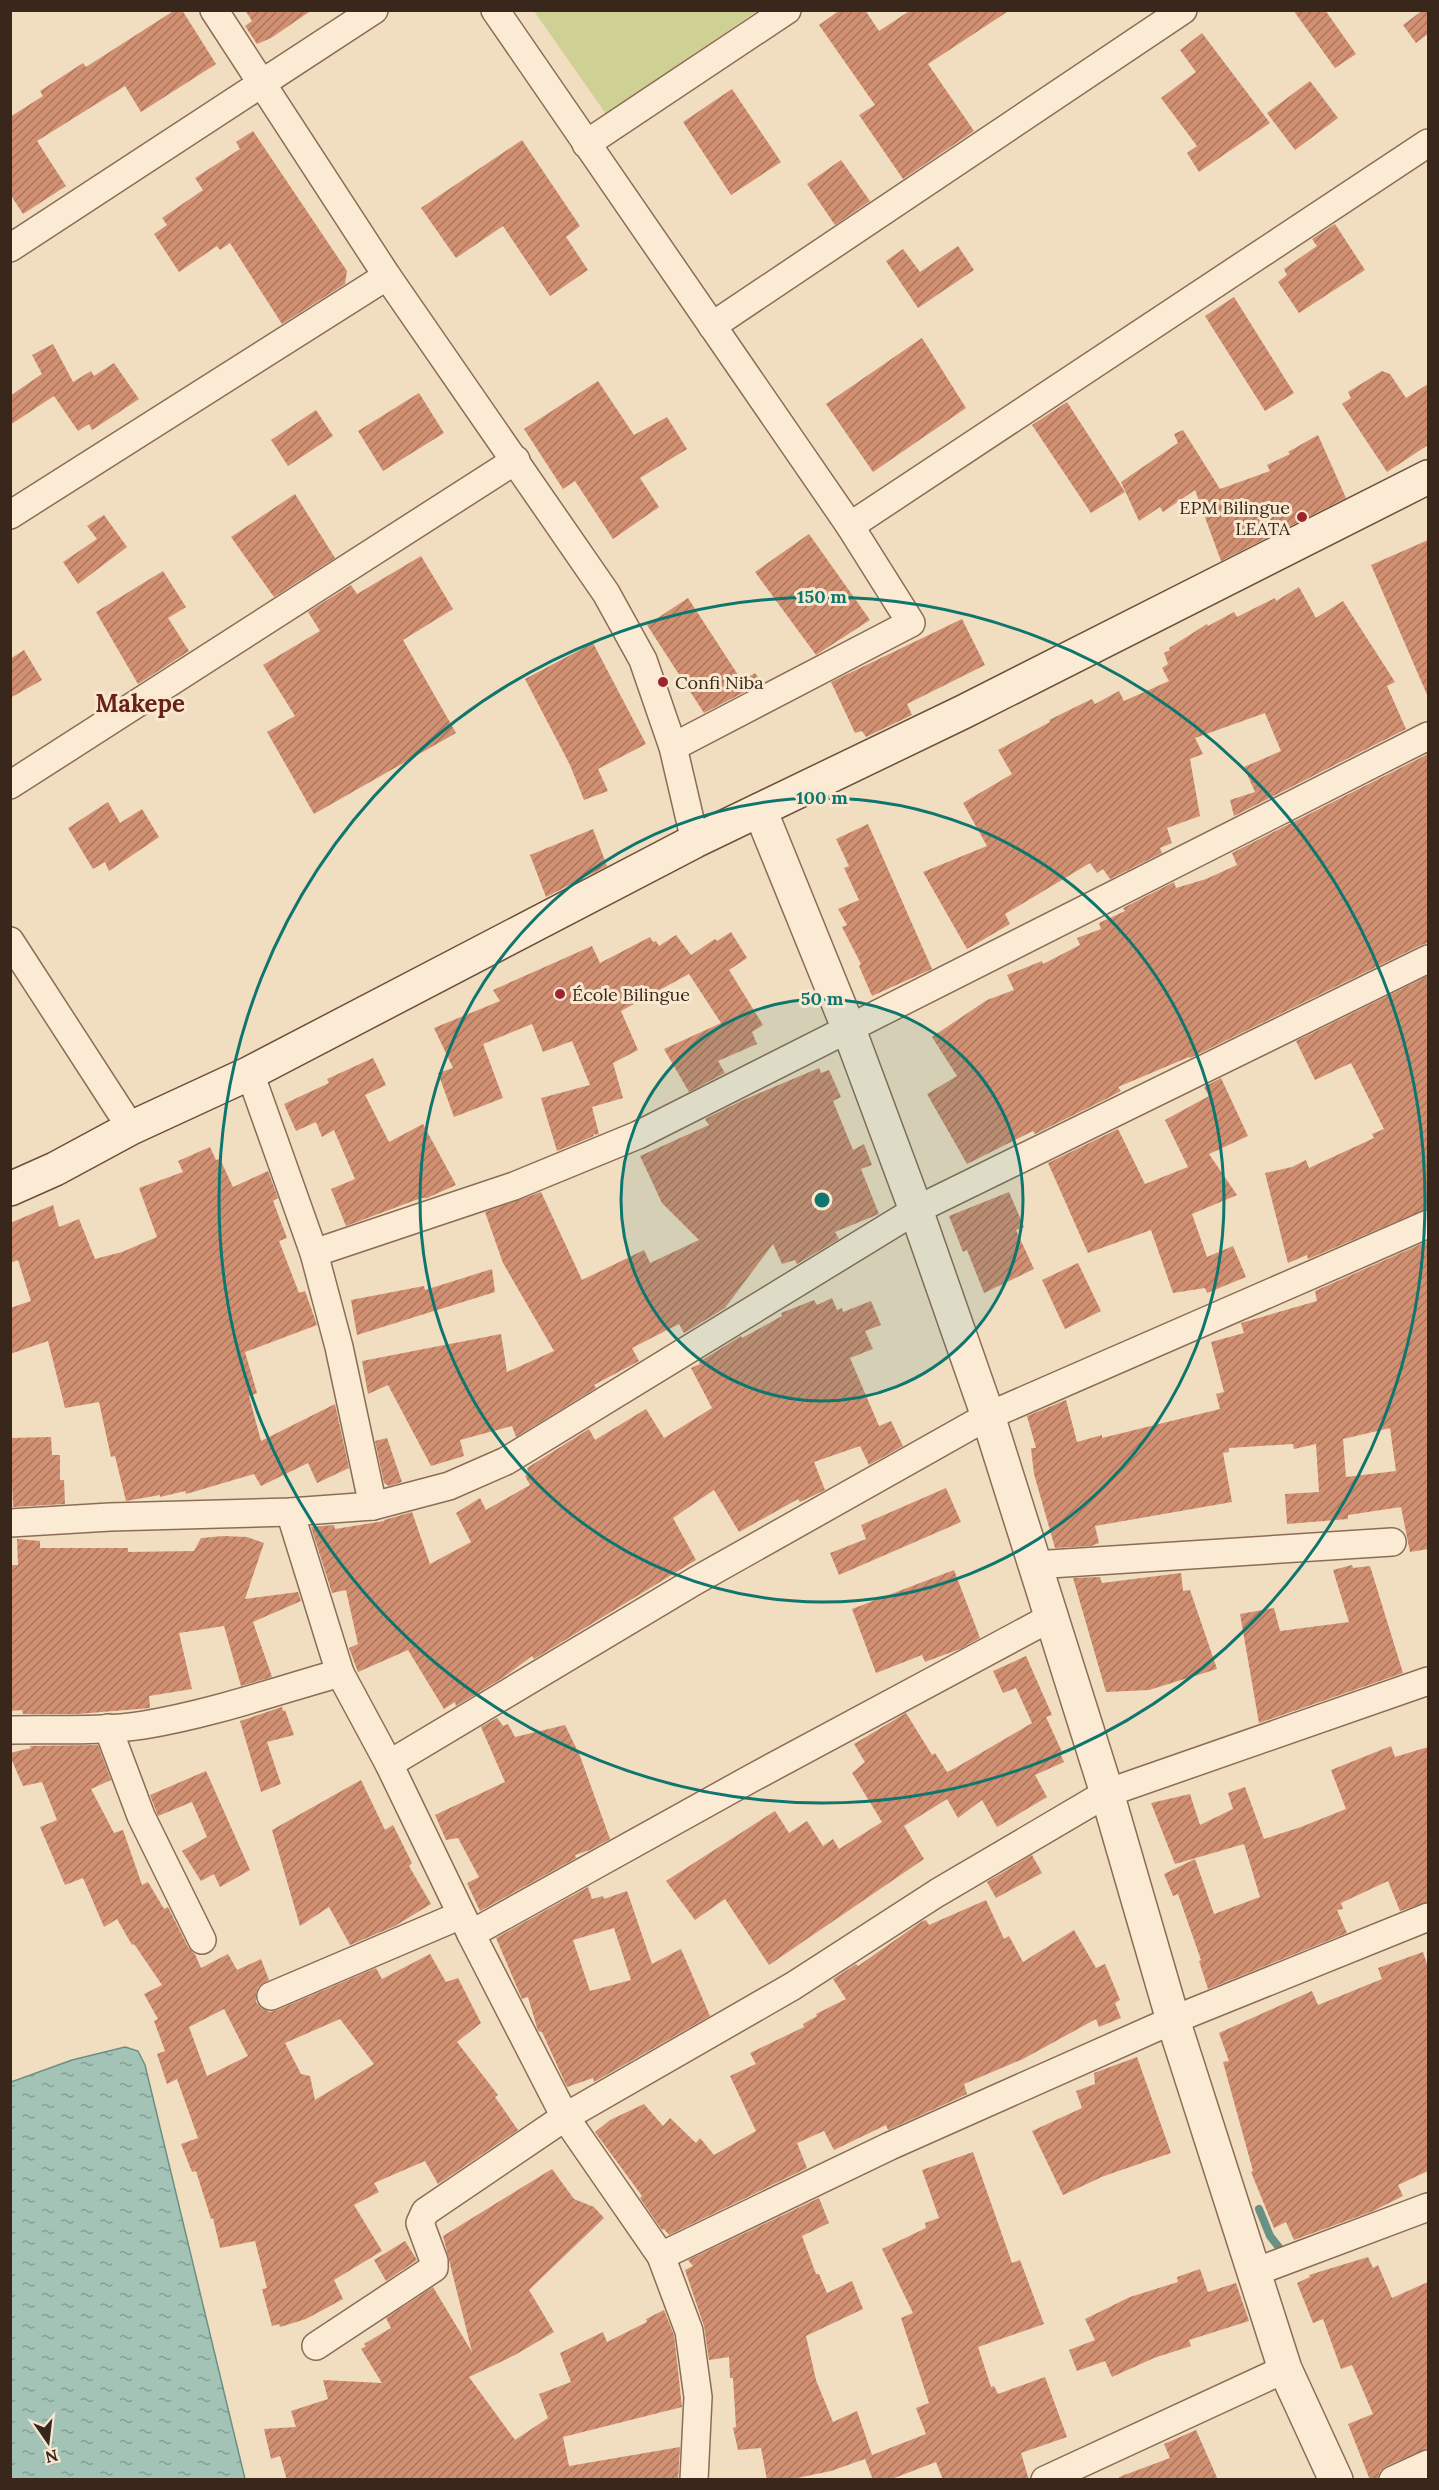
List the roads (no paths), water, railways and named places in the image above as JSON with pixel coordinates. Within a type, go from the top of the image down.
[{"type":"street","points":[[214,10],[387,276],[606,593],[643,660],[673,747],[695,841]]},
{"type":"street","points":[[10,248],[374,10]]},
{"type":"street","points":[[495,10],[850,526],[911,623],[673,747]]},
{"type":"street","points":[[586,144],[787,10]]},
{"type":"street","points":[[712,326],[1183,10]]},
{"type":"street","points":[[850,526],[1428,143]]},
{"type":"street","points":[[10,515],[387,276]]},
{"type":"street","points":[[10,785],[516,460]]},
{"type":"street","points":[[10,1189],[55,1169],[131,1128],[250,1073],[695,841],[963,712],[1428,477]]},
{"type":"street","points":[[314,1253],[514,1186],[638,1135],[1428,736]]},
{"type":"street","points":[[760,810],[848,1027],[916,1210],[988,1416],[1107,1793],[1173,2020],[1285,2369],[1328,2476]]},
{"type":"street","points":[[10,941],[131,1128]]},
{"type":"street","points":[[10,1523],[110,1517],[290,1512],[373,1506],[449,1486],[506,1461],[916,1210],[1428,959]]},
{"type":"street","points":[[250,1073],[314,1253],[339,1347],[373,1506]]},
{"type":"street","points":[[389,1764],[695,1581],[988,1416],[1428,1224]]},
{"type":"street","points":[[290,1512],[340,1673],[389,1764],[466,1924],[565,2117],[661,2256],[689,2331],[698,2397],[694,2480]]},
{"type":"street","points":[[1034,1565],[1392,1542]]},
{"type":"street","points":[[271,1996],[466,1924],[741,1784],[1050,1618]]},
{"type":"street","points":[[10,1730],[142,1725],[184,1717],[340,1673]]},
{"type":"street","points":[[316,2346],[434,2268],[434,2261],[420,2223],[425,2212],[565,2117],[793,1986],[937,1893],[1107,1793],[1428,1680]]},
{"type":"street","points":[[108,1728],[145,1826],[202,1940]]},
{"type":"street","points":[[661,2256],[890,2146],[1173,2020],[1428,1917]]},
{"type":"street","points":[[1255,2272],[1428,2207]]},
{"type":"street","points":[[1046,2480],[1285,2369]]},
{"type":"street","points":[[1393,2480],[1428,2464]]},
{"type":"water","points":[[125,2047],[138,2051],[145,2065],[245,2479],[11,2479],[11,2082],[72,2060]]},
{"type":"waterway","points":[[1259,2209],[1270,2236],[1285,2255]]},
{"type":"place","name":"EPM Bilingue LEATA","points":[[1302,517]]},
{"type":"place","name":"Confi Niba","points":[[663,682]]},
{"type":"place","name":"École Bilingue","points":[[560,994]]},
{"type":"district","name":"Makepe","points":[[140,703]]}]
